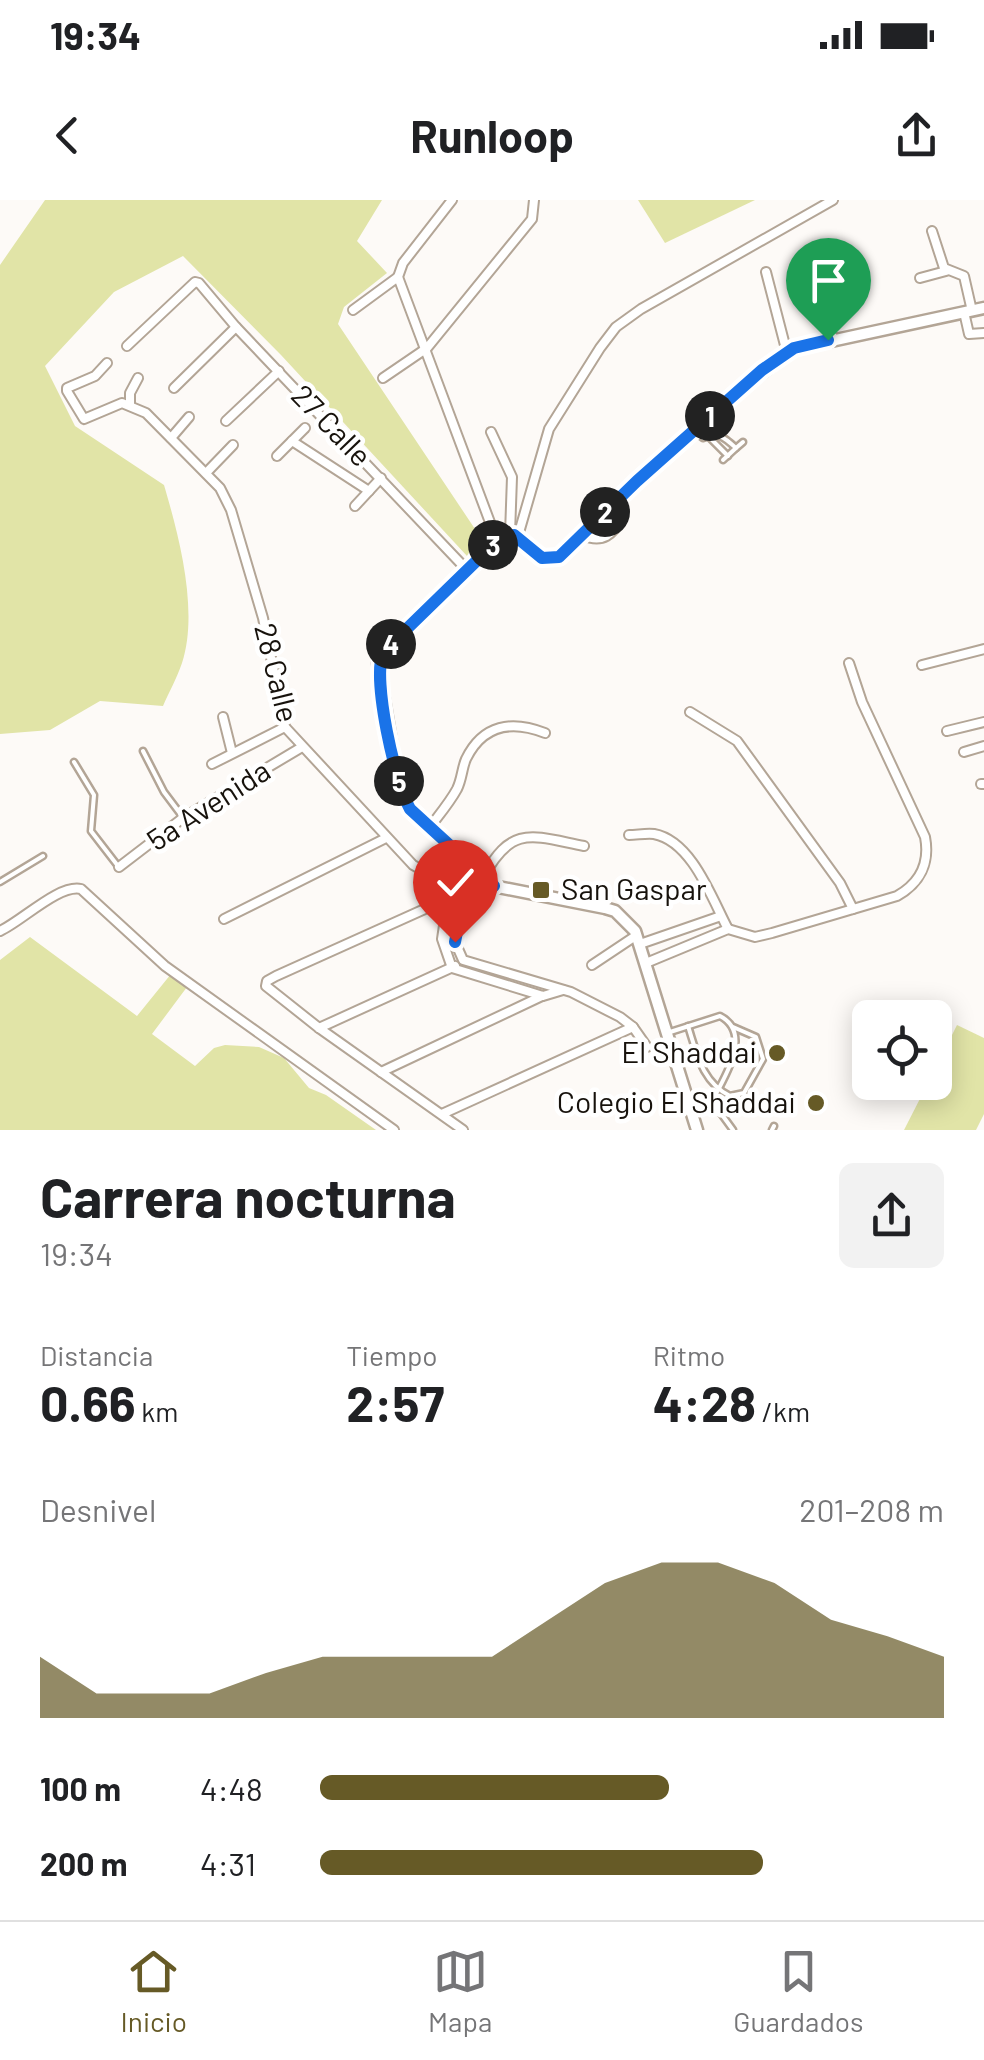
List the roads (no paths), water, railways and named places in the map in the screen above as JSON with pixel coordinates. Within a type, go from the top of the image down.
[{"type":"street","points":[[452,200],[402,263],[398,277],[498,540]]},
{"type":"street","points":[[383,378],[427,348],[532,219],[534,200]]},
{"type":"street","points":[[514,536],[549,429],[616,327],[833,200]]},
{"type":"street","points":[[932,231],[946,270]]},
{"type":"street","points":[[920,278],[946,270],[964,276],[974,310],[969,334],[984,333]]},
{"type":"street","points":[[766,272],[787,353]]},
{"type":"street","points":[[352,310],[398,277]]},
{"type":"street","name":"27 Calle","points":[[126,346],[195,282],[467,570]]},
{"type":"street","points":[[514,536],[542,558],[553,559],[756,375],[787,353],[828,340],[974,310]]},
{"type":"street","points":[[174,388],[236,327]]},
{"type":"street","points":[[107,363],[94,376],[67,388],[84,419],[126,404],[138,378]]},
{"type":"street","points":[[226,421],[278,371]]},
{"type":"street","name":"28 Calle","points":[[126,404],[146,413],[220,488],[262,618],[285,727],[413,865],[451,878],[494,886]]},
{"type":"street","points":[[171,438],[189,418]]},
{"type":"street","points":[[277,456],[305,428]]},
{"type":"street","points":[[491,432],[512,477],[514,536]]},
{"type":"street","points":[[292,441],[369,490]]},
{"type":"street","points":[[206,473],[233,445]]},
{"type":"street","points":[[355,506],[380,478]]},
{"type":"street","points":[[582,535],[605,539],[623,516]]},
{"type":"street","points":[[514,536],[498,540],[383,652],[378,664],[401,789],[410,809],[494,886],[615,911],[638,939],[697,1130]]},
{"type":"street","points":[[922,665],[984,650]]},
{"type":"street","points":[[629,836],[652,833],[686,856],[702,876],[728,928],[755,937],[897,896],[914,886],[928,851],[920,822],[862,702],[850,663]]},
{"type":"street","points":[[690,712],[737,741],[840,883],[853,909]]},
{"type":"street","points":[[223,717],[232,753]]},
{"type":"street","points":[[946,731],[984,722]]},
{"type":"street","points":[[430,827],[459,786],[465,762],[484,738],[498,727],[514,723],[545,733]]},
{"type":"street","points":[[212,764],[285,727]]},
{"type":"street","points":[[964,752],[984,746]]},
{"type":"street","name":"5a Avenida","points":[[119,867],[183,818],[302,747]]},
{"type":"street","points":[[484,876],[500,849],[528,836],[584,846]]},
{"type":"street","points":[[224,919],[386,838]]},
{"type":"street","points":[[451,878],[442,947],[452,968],[543,996]]},
{"type":"street","points":[[463,960],[455,942],[467,881]]},
{"type":"street","points":[[0,931],[18,923],[64,889],[81,889],[164,966],[394,1130]]},
{"type":"street","points":[[447,899],[267,981],[270,990],[463,1130]]},
{"type":"street","points":[[592,966],[638,939],[721,916]]},
{"type":"street","points":[[646,963],[728,928]]},
{"type":"street","points":[[320,1028],[463,960]]},
{"type":"street","points":[[463,960],[563,990],[620,1017],[647,1046]]},
{"type":"street","points":[[543,996],[547,983]]},
{"type":"street","points":[[381,1072],[563,990]]},
{"type":"street","points":[[442,1114],[633,1027]]},
{"type":"lane","points":[[694,430],[700,437],[722,435],[736,448]]},
{"type":"lane","points":[[708,436],[725,458],[744,442]]},
{"type":"lane","points":[[144,751],[164,792],[183,818]]},
{"type":"lane","points":[[74,762],[94,795],[91,831],[119,867]]},
{"type":"lane","points":[[0,882],[44,856]]},
{"type":"lane","points":[[667,1033],[688,1026],[720,1016],[756,1038],[764,1059],[744,1093],[730,1096],[705,1076],[688,1026]]},
{"type":"lane","points":[[691,1108],[712,1100],[718,1090],[737,1042],[734,1027]]},
{"type":"lane","points":[[712,1100],[732,1130]]},
{"type":"place","name":"San Gaspar","points":[[541,890]]},
{"type":"place","name":"El Shaddai","points":[[777,1053]]},
{"type":"place","name":"Colegio El Shaddai","points":[[816,1103]]}]
